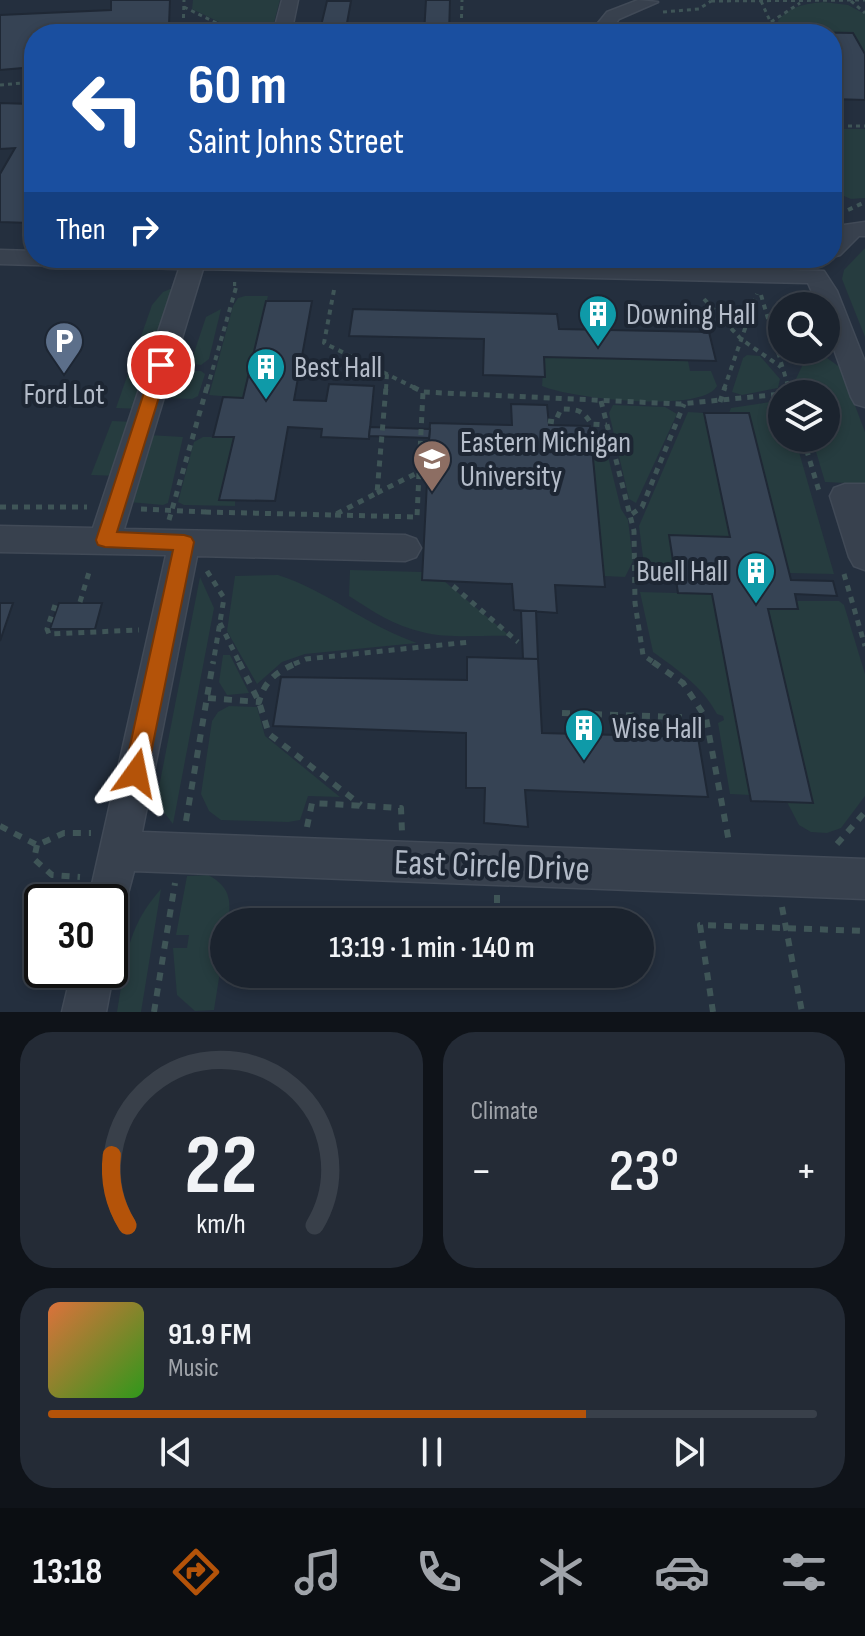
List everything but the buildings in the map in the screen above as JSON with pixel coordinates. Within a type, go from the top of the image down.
[{"type":"street","points":[[284,24],[290,0]]},
{"type":"street","points":[[602,24],[603,20],[626,8],[650,2]]},
{"type":"street","points":[[842,240],[852,230],[865,229]]},
{"type":"street","points":[[0,257],[24,258]]},
{"type":"street","points":[[154,268],[190,271],[241,268]]},
{"type":"street","points":[[820,268],[825,291],[865,397]]},
{"type":"street","points":[[105,540],[190,271]]},
{"type":"street","points":[[865,496],[845,496],[865,557]]},
{"type":"street","points":[[0,539],[405,548]]},
{"type":"street","points":[[107,884],[105,842],[195,543]]},
{"type":"street","name":"East Circle Drive","points":[[105,842],[865,879]]},
{"type":"street","points":[[84,1012],[89,988]]},
{"type":"path","points":[[183,24],[184,0]]},
{"type":"path","points":[[461,24],[462,0]]},
{"type":"path","points":[[851,0],[865,13]]},
{"type":"path","points":[[711,1],[865,0]]},
{"type":"path","points":[[761,1],[771,22],[805,1]]},
{"type":"path","points":[[184,7],[218,24]]},
{"type":"path","points":[[0,85],[24,83]]},
{"type":"path","points":[[842,126],[865,126]]},
{"type":"path","points":[[190,271],[237,284],[171,510],[417,517],[423,392]]},
{"type":"path","points":[[720,402],[759,289],[784,380]]},
{"type":"path","points":[[334,290],[324,343],[423,392],[684,404],[768,396]]},
{"type":"path","points":[[704,299],[741,339],[782,367]]},
{"type":"path","points":[[377,493],[387,374]]},
{"type":"path","points":[[601,401],[625,500],[632,514],[637,570],[635,588],[643,655],[683,683],[706,718],[730,847]]},
{"type":"path","points":[[632,514],[642,507],[684,404]]},
{"type":"path","points":[[548,421],[555,422],[561,409],[569,408],[586,414],[591,424],[607,425]]},
{"type":"path","points":[[334,515],[419,472]]},
{"type":"path","points":[[183,835],[224,598],[195,543],[205,512]]},
{"type":"path","points":[[80,602],[90,569]]},
{"type":"path","points":[[453,586],[518,642]]},
{"type":"path","points":[[55,605],[47,629],[49,634],[140,630]]},
{"type":"path","points":[[220,623],[259,702],[269,734],[362,806]]},
{"type":"path","points":[[259,702],[263,687],[276,672],[306,659],[470,642]]},
{"type":"path","points":[[208,698],[259,702]]},
{"type":"path","points":[[562,713],[706,718]]},
{"type":"path","points":[[832,850],[865,812]]},
{"type":"path","points":[[0,826],[37,845]]},
{"type":"path","points":[[37,845],[64,833],[105,842]]},
{"type":"path","points":[[37,845],[34,859],[52,875],[81,877]]},
{"type":"path","points":[[776,875],[802,1012]]},
{"type":"path","points":[[154,1012],[176,877]]},
{"type":"path","points":[[713,1012],[700,925],[865,931]]},
{"type":"green space","points":[[193,0],[280,0],[274,24],[223,24],[192,9]]},
{"type":"green space","points":[[823,2],[848,5],[865,14],[865,54],[853,33],[842,33],[842,24],[779,24],[787,12]]},
{"type":"green space","points":[[842,129],[865,129],[865,198],[851,199],[842,195]]},
{"type":"green space","points":[[865,248],[865,337],[842,279],[844,270]]},
{"type":"green space","points":[[180,285],[140,409],[116,408],[152,305],[163,292]]},
{"type":"green space","points":[[268,296],[243,398],[209,395],[233,306],[238,298]]},
{"type":"green space","points":[[221,309],[209,359],[201,365],[195,364],[192,359],[206,317]]},
{"type":"green space","points":[[747,355],[760,356],[780,380],[768,380],[768,390],[742,395],[732,392],[743,358]]},
{"type":"green space","points":[[544,357],[688,361],[690,371],[711,371],[717,386],[706,395],[687,400],[634,401],[579,395],[542,386]]},
{"type":"green space","points":[[803,364],[835,364],[841,368],[865,432],[865,484],[825,482],[816,452],[840,452],[840,380],[795,380]]},
{"type":"green space","points":[[171,371],[201,371],[205,374],[198,396],[192,399],[163,398]]},
{"type":"green space","points":[[768,402],[768,452],[799,452],[834,574],[789,573],[749,414],[729,413],[731,408]]},
{"type":"green space","points":[[613,405],[665,407],[677,414],[636,503],[629,499],[609,413]]},
{"type":"green space","points":[[688,412],[704,413],[730,537],[670,535],[675,575],[649,572],[644,565],[639,526]]},
{"type":"green space","points":[[112,421],[135,422],[119,476],[91,475]]},
{"type":"green space","points":[[149,435],[183,437],[168,503],[163,505],[129,502]]},
{"type":"green space","points":[[591,435],[603,436],[621,509],[628,520],[633,561],[625,577],[604,576]]},
{"type":"green space","points":[[203,437],[234,437],[219,499],[235,500],[235,506],[184,505],[178,502],[194,442]]},
{"type":"green space","points":[[350,570],[422,572],[422,580],[444,581],[510,636],[443,635],[402,626],[349,596]]},
{"type":"green space","points":[[278,575],[417,643],[305,654],[282,662],[257,684],[227,631],[235,576]]},
{"type":"green space","points":[[200,577],[214,608],[173,824],[160,807],[158,792]]},
{"type":"green space","points":[[640,592],[712,594],[750,795],[730,794],[718,723],[724,720],[723,716],[717,714],[689,679],[653,652]]},
{"type":"green space","points":[[796,601],[839,601],[844,605],[865,674],[865,796],[841,828],[827,833],[811,832],[799,825],[787,802],[813,803],[768,609],[798,609]]},
{"type":"green space","points":[[223,655],[230,655],[249,693],[227,695],[219,682]]},
{"type":"green space","points":[[229,706],[257,707],[265,736],[340,797],[308,796],[300,820],[288,822],[221,820],[209,811],[201,794],[212,721],[218,712]]},
{"type":"green space","points":[[208,875],[215,879],[225,889],[229,900],[229,908],[210,908],[210,988],[217,988],[214,1010],[195,1011],[177,995],[173,948],[187,948],[189,935],[176,935],[187,876]]},
{"type":"green space","points":[[161,889],[141,1012],[117,1012],[121,988],[128,988],[129,947],[149,904]]},
{"type":"place","name":"Downing Hall","points":[[598,348]]},
{"type":"place","name":"Ford Lot","points":[[64,375]]},
{"type":"place","name":"Best Hall","points":[[266,401]]},
{"type":"place","name":"Eastern Michigan University","points":[[432,493]]},
{"type":"place","name":"Buell Hall","points":[[756,605]]},
{"type":"place","name":"Wise Hall","points":[[584,762]]},
{"type":"route","points":[[136,773],[184,542],[105,540],[161,365]]}]
